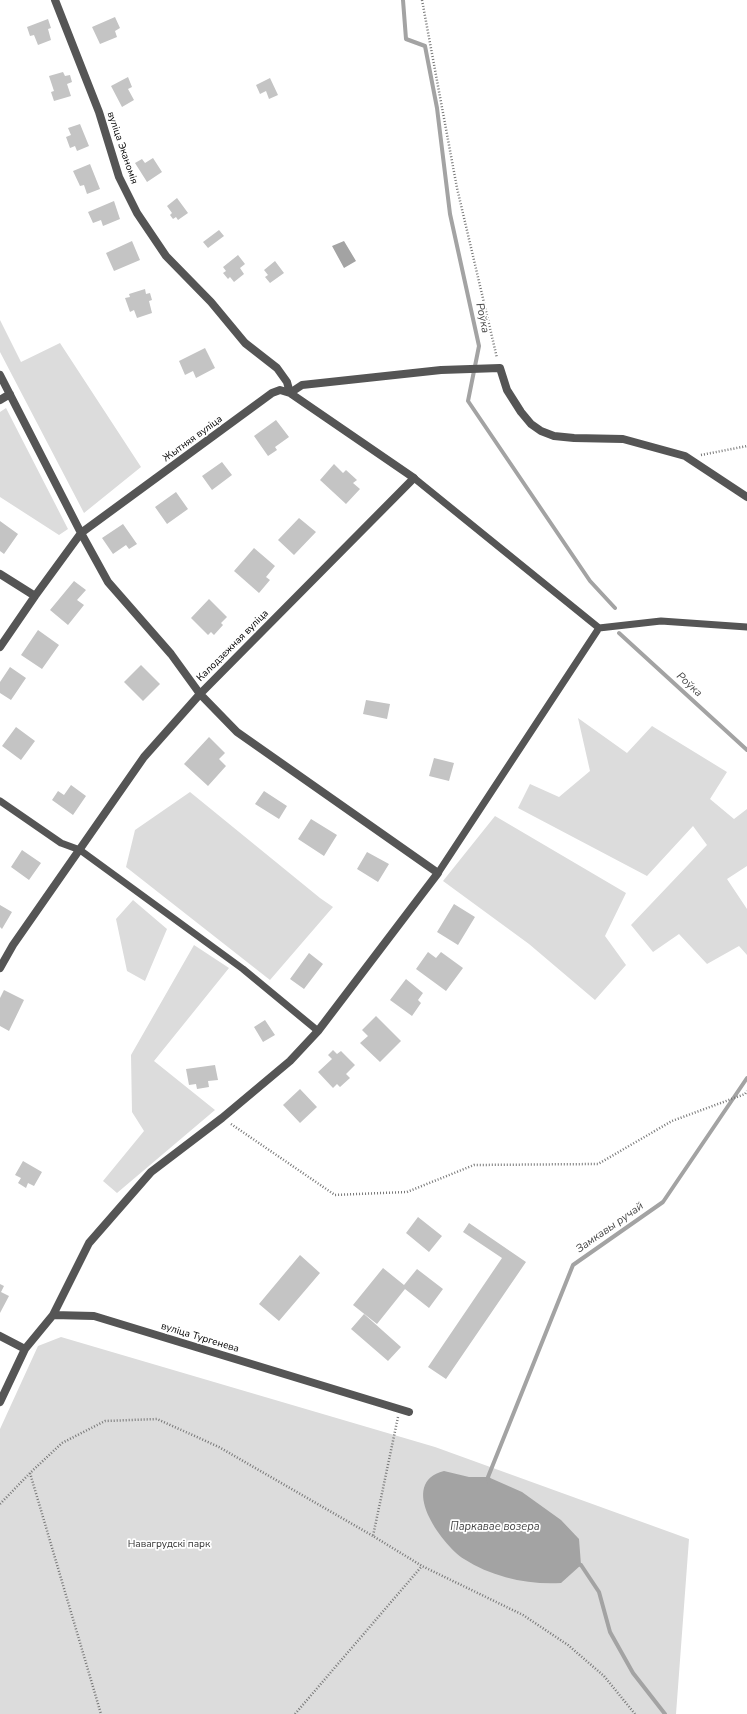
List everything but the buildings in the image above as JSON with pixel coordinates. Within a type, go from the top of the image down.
[{"type":"street","name":"вуліца Эканомія","points":[[55,0],[99,112],[119,177],[137,213],[166,256],[211,302],[245,343],[277,368],[287,382],[290,393]]},
{"type":"street","name":"Жытняя вуліца","points":[[0,647],[34,596],[81,533],[272,393],[280,390],[290,393],[302,385],[441,370],[500,368]]},
{"type":"street","points":[[500,368],[507,390],[521,412],[530,424],[541,431],[554,436],[574,438],[623,439],[685,456],[747,497]]},
{"type":"street","points":[[0,375],[81,533],[108,582],[171,654],[200,694],[237,732],[438,873],[318,1031],[290,1060],[222,1118],[151,1172],[89,1243],[53,1315],[25,1349],[0,1402]]},
{"type":"street","points":[[290,393],[414,478]]},
{"type":"street","points":[[0,400],[10,394]]},
{"type":"street","name":"Калодзежная вуліца","points":[[0,968],[13,945],[144,757],[200,694],[414,478]]},
{"type":"street","points":[[0,574],[34,596]]},
{"type":"street","name":"вуліца Тургенева","points":[[53,1315],[94,1316],[409,1412]]},
{"type":"street","points":[[0,1336],[25,1349]]},
{"type":"lane","points":[[414,478],[599,628],[661,621],[747,628]]},
{"type":"lane","points":[[438,873],[599,628]]},
{"type":"lane","points":[[0,801],[61,844],[80,850],[243,969],[318,1031]]},
{"type":"path","points":[[422,0],[457,188],[500,368]]},
{"type":"path","points":[[685,456],[712,454],[747,446]]},
{"type":"path","points":[[222,1118],[335,1195],[407,1192],[474,1165],[598,1164],[672,1120],[746,1092]]},
{"type":"path","points":[[373,1536],[399,1409]]},
{"type":"path","points":[[0,1504],[62,1443],[105,1421],[157,1419],[218,1447],[373,1536],[422,1566],[523,1615],[568,1645],[604,1676],[635,1714]]},
{"type":"path","points":[[30,1473],[100,1714]]},
{"type":"path","points":[[295,1714],[422,1566]]},
{"type":"green space","points":[[0,320],[21,362],[60,343],[141,467],[84,513],[0,352]]},
{"type":"green space","points":[[6,408],[68,529],[59,535],[0,497],[0,412]]},
{"type":"green space","points":[[578,718],[627,753],[652,726],[727,772],[710,799],[734,819],[747,809],[747,866],[727,879],[747,909],[747,955],[739,946],[707,964],[679,934],[653,952],[631,925],[707,845],[693,826],[647,876],[518,808],[530,784],[559,797],[590,771]]},
{"type":"green space","points":[[190,792],[333,907],[270,980],[126,867],[135,830]]},
{"type":"green space","points":[[495,816],[626,893],[605,936],[626,965],[595,1000],[529,944],[443,881]]},
{"type":"green space","points":[[133,900],[167,929],[145,981],[127,971],[116,919]]},
{"type":"green space","points":[[194,945],[229,968],[154,1061],[215,1110],[117,1193],[103,1181],[144,1131],[132,1112],[131,1055]]},
{"type":"green space","name":"Навагрудскі парк","points":[[61,1337],[435,1447],[689,1539],[676,1714],[0,1714],[0,1429],[38,1346]]},
{"type":"water","points":[[344,241],[356,261],[344,268],[332,246]]},
{"type":"water","name":"Паркавае возера","points":[[444,1471],[469,1477],[488,1477],[522,1492],[561,1520],[579,1539],[581,1565],[561,1583],[536,1583],[486,1571],[464,1559],[445,1541],[435,1528],[428,1514],[424,1500],[424,1488],[430,1478]]},
{"type":"waterway","name":"Роўка","points":[[403,0],[406,39],[425,46],[437,108],[450,214],[479,346],[468,401],[590,581],[615,608]]},
{"type":"waterway","name":"Роўка","points":[[619,633],[747,750]]},
{"type":"waterway","name":"Замкавы ручай","points":[[489,1482],[488,1477],[573,1265],[663,1202],[747,1078]]},
{"type":"waterway","name":"Замкавы ручай","points":[[577,1564],[581,1565],[599,1592],[610,1632],[633,1673],[665,1714]]}]
